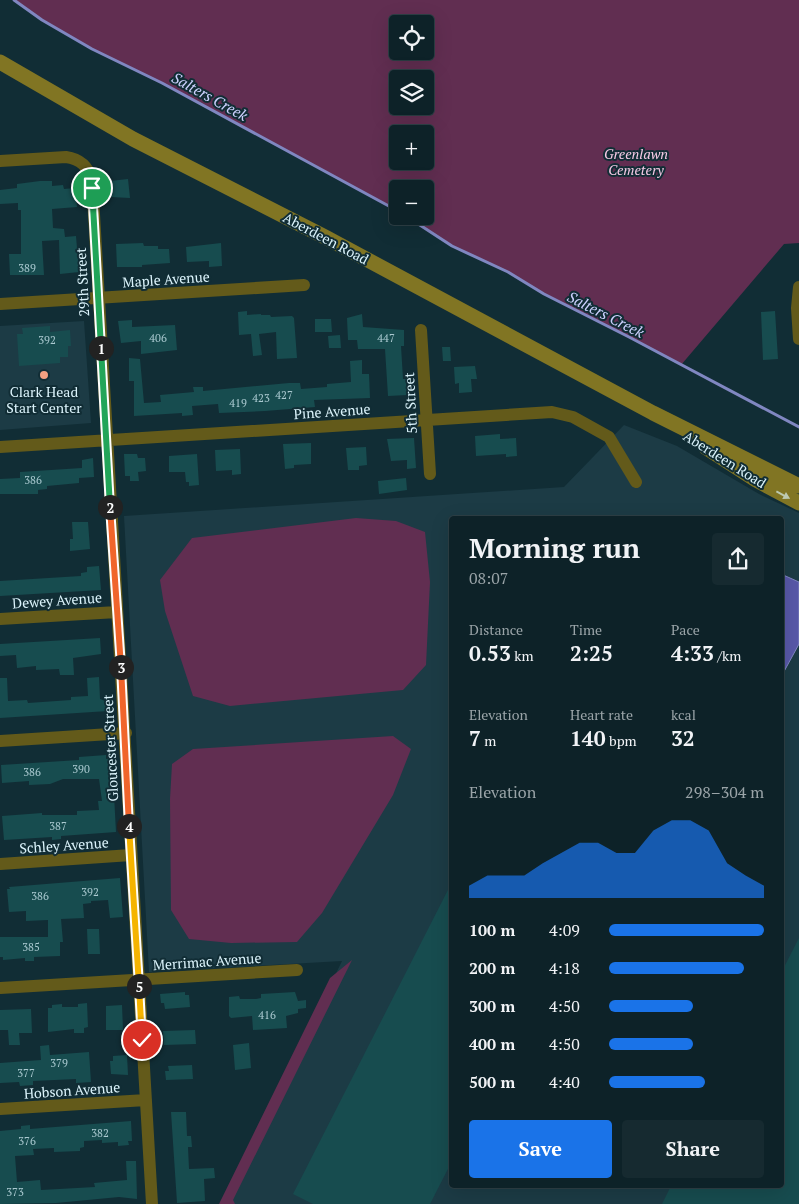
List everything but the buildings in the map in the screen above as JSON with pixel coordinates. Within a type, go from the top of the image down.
[{"type":"main road","name":"Aberdeen Road","points":[[0,62],[133,139],[325,237],[653,413],[763,466],[799,486]]},
{"type":"main road","name":"Aberdeen Road","points":[[653,413],[756,480],[799,503]]},
{"type":"street","name":"29th Street","points":[[0,161],[66,156],[74,158],[86,167],[92,180],[106,441]]},
{"type":"street","name":"Maple Avenue","points":[[0,304],[304,285]]},
{"type":"street","points":[[799,287],[797,308],[799,339]]},
{"type":"street","name":"5th Street","points":[[422,330],[430,474]]},
{"type":"street","name":"Pine Avenue","points":[[0,447],[542,412],[564,414],[586,423],[609,437],[636,482]]},
{"type":"street","name":"Gloucester Street","points":[[106,441],[126,733],[131,855],[152,1204]]},
{"type":"street","name":"Dewey Avenue","points":[[0,619],[117,612]]},
{"type":"street","points":[[0,741],[126,733]]},
{"type":"street","name":"Schley Avenue","points":[[0,864],[131,855]]},
{"type":"street","name":"Merrimac Avenue","points":[[0,988],[297,970]]},
{"type":"street","name":"Hobson Avenue","points":[[0,1109],[146,1100]]},
{"type":"shaded area","name":"Clark Head Start Center","points":[[84,321],[91,423],[0,430],[0,326]]},
{"type":"shaded area","points":[[624,425],[677,446],[759,494],[799,513],[799,1204],[225,1204],[342,961],[149,972],[124,516],[564,487]]},
{"type":"shaded area","points":[[784,575],[799,582],[799,644],[784,672]]},
{"type":"green space","name":"Greenlawn Cemetery","points":[[14,0],[799,0],[799,243],[784,244],[681,365],[544,294],[508,272],[452,246],[420,225],[434,225],[434,180],[389,180],[389,207],[162,83],[92,49],[42,20]]},
{"type":"green space","points":[[356,518],[396,521],[425,532],[430,582],[426,665],[403,690],[230,706],[193,696],[165,611],[160,580],[192,538]]},
{"type":"green space","points":[[393,736],[411,749],[393,795],[322,913],[297,942],[231,943],[189,939],[171,910],[170,799],[172,764],[193,749]]},
{"type":"green space","points":[[352,960],[233,1200],[235,1204],[219,1204],[330,978]]},
{"type":"waterway","name":"Salters Creek","points":[[14,0],[42,20],[92,49],[162,83],[389,206]]},
{"type":"waterway","name":"Salters Creek","points":[[420,225],[452,246],[508,272],[544,294],[799,427]]},
{"type":"place","name":"Clark Head Start Center","points":[[44,375]]},
{"type":"route","points":[[92,188],[126,733],[142,1040]]}]
